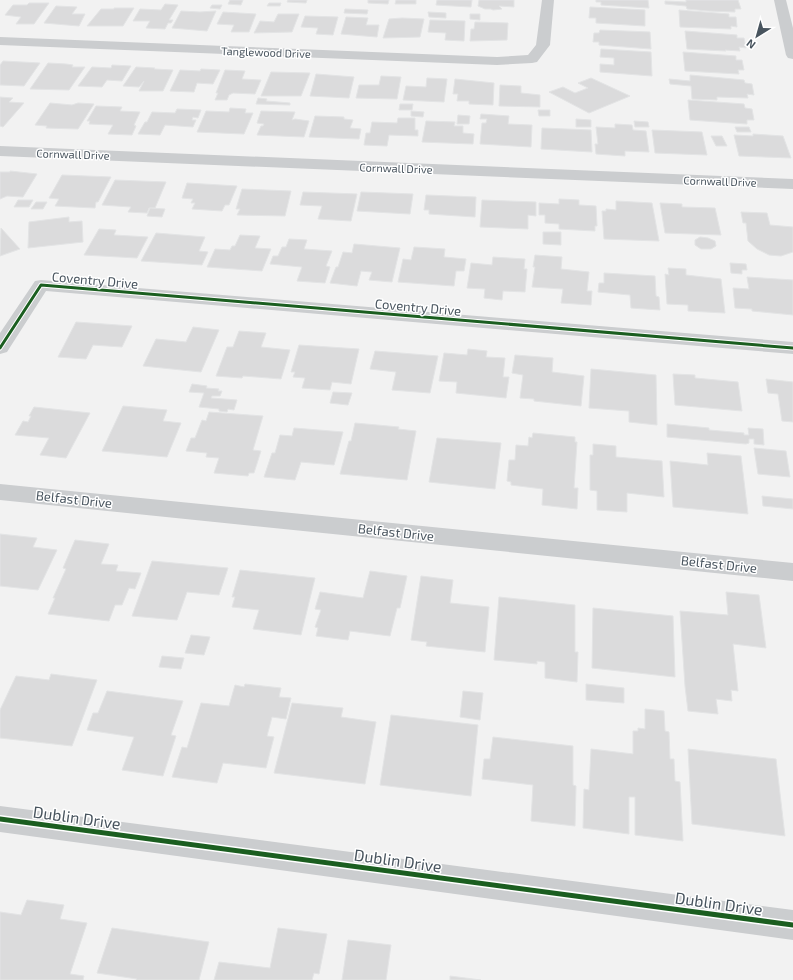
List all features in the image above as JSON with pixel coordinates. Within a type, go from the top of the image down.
[{"type":"street","name":"Tanglewood Drive","points":[[0,42],[497,61],[532,59],[543,46],[548,0]]},
{"type":"street","points":[[780,0],[793,55]]},
{"type":"street","name":"Cornwall Drive","points":[[0,151],[793,184]]},
{"type":"street","name":"Coventry Drive","points":[[0,348],[41,285],[793,348]]},
{"type":"street","name":"Belfast Drive","points":[[0,492],[793,572]]},
{"type":"street","name":"Dublin Drive","points":[[0,819],[793,925]]},
{"type":"building","points":[[230,0],[243,0],[241,5],[228,4]]},
{"type":"building","points":[[288,0],[307,0],[306,3],[287,2]]},
{"type":"building","points":[[368,0],[389,0],[388,4],[368,3]]},
{"type":"building","points":[[396,0],[416,0],[416,4],[395,4]]},
{"type":"building","points":[[437,0],[472,0],[471,7],[436,5]]},
{"type":"building","points":[[479,0],[514,0],[514,7],[499,6],[502,9],[485,9],[478,6]]},
{"type":"building","points":[[596,0],[648,0],[649,8],[601,5],[601,2],[596,2]]},
{"type":"building","points":[[686,0],[738,0],[741,9],[735,9],[735,12],[708,11],[687,9],[686,6],[665,4],[665,1],[686,2]]},
{"type":"building","points":[[29,3],[49,3],[34,24],[16,24],[21,17],[5,15],[13,5],[27,5]]},
{"type":"building","points":[[269,3],[281,3],[280,6],[267,6]]},
{"type":"building","points":[[165,4],[178,5],[169,20],[173,20],[171,23],[168,23],[165,29],[146,28],[150,21],[133,21],[140,9],[161,10]]},
{"type":"building","points":[[212,5],[222,5],[220,9],[210,8]]},
{"type":"building","points":[[56,6],[77,7],[72,14],[85,14],[79,26],[44,23]]},
{"type":"building","points":[[590,7],[645,10],[645,26],[596,23],[596,18],[589,18]]},
{"type":"building","points":[[134,8],[123,26],[87,26],[101,9]]},
{"type":"building","points":[[345,9],[368,10],[367,14],[344,13]]},
{"type":"building","points":[[679,10],[729,14],[729,17],[736,17],[737,27],[731,26],[731,29],[680,27]]},
{"type":"building","points":[[181,11],[216,11],[207,31],[172,28]]},
{"type":"building","points":[[223,12],[256,14],[249,32],[231,32],[234,25],[217,24]]},
{"type":"building","points":[[428,12],[446,13],[446,18],[429,17]]},
{"type":"building","points":[[278,14],[299,14],[292,32],[254,33],[260,21],[274,22]]},
{"type":"building","points":[[470,14],[480,14],[480,20],[470,19]]},
{"type":"building","points":[[305,16],[338,17],[333,35],[316,34],[318,28],[301,27]]},
{"type":"building","points":[[346,17],[368,18],[366,25],[379,25],[377,37],[341,34]]},
{"type":"building","points":[[389,19],[424,19],[420,37],[383,38]]},
{"type":"building","points":[[430,20],[465,21],[464,41],[445,40],[446,33],[428,32]]},
{"type":"building","points":[[475,22],[508,23],[507,40],[470,41],[471,29],[474,29]]},
{"type":"building","points":[[600,30],[650,32],[651,49],[599,45],[599,42],[593,42],[594,33],[599,33]]},
{"type":"building","points":[[685,31],[737,35],[737,38],[744,38],[746,48],[739,47],[740,51],[687,49]]},
{"type":"building","points":[[601,49],[651,52],[652,76],[600,72],[600,64],[614,65],[614,58],[600,57]]},
{"type":"building","points":[[683,52],[736,56],[736,60],[742,60],[744,70],[738,70],[739,74],[685,71]]},
{"type":"building","points":[[3,61],[40,63],[24,86],[0,85],[0,65]]},
{"type":"building","points":[[48,63],[73,65],[72,67],[85,67],[69,90],[30,89]]},
{"type":"building","points":[[112,65],[131,66],[122,81],[107,80],[102,87],[78,86],[92,67],[111,68]]},
{"type":"building","points":[[136,67],[173,70],[163,91],[139,91],[144,81],[139,87],[123,86]]},
{"type":"building","points":[[201,69],[220,70],[213,84],[197,83],[194,92],[170,91],[180,70],[200,71]]},
{"type":"building","points":[[225,70],[245,71],[242,79],[261,80],[255,94],[233,93],[229,95],[227,100],[215,100],[218,93],[216,93]]},
{"type":"building","points":[[271,72],[310,73],[301,96],[261,96]]},
{"type":"building","points":[[316,74],[354,77],[349,98],[310,96]]},
{"type":"building","points":[[690,75],[744,80],[745,83],[752,84],[754,95],[747,94],[748,98],[717,97],[717,100],[692,99],[691,86],[670,84],[669,79],[690,81]]},
{"type":"building","points":[[381,76],[401,77],[397,99],[356,98],[359,85],[379,85]]},
{"type":"building","points":[[427,78],[447,79],[444,102],[403,100],[406,86],[426,87]]},
{"type":"building","points":[[591,78],[630,96],[589,113],[549,92],[563,87],[575,93],[588,88],[578,83]]},
{"type":"building","points":[[455,79],[494,83],[493,105],[469,104],[469,101],[457,101],[458,94],[453,94]]},
{"type":"building","points":[[500,85],[521,86],[521,93],[540,95],[540,107],[499,106]]},
{"type":"building","points":[[0,97],[13,98],[9,102],[24,103],[3,127],[0,126]]},
{"type":"building","points":[[258,98],[267,99],[266,101],[290,103],[290,105],[256,104]]},
{"type":"building","points":[[688,100],[744,104],[745,108],[752,109],[754,120],[747,120],[747,124],[690,120]]},
{"type":"building","points":[[50,103],[72,105],[78,103],[94,104],[78,129],[46,128],[47,126],[35,125]]},
{"type":"building","points":[[400,104],[413,104],[412,110],[399,110]]},
{"type":"building","points":[[96,106],[122,107],[120,111],[140,112],[134,125],[136,126],[132,135],[108,134],[113,125],[89,124],[90,121],[87,121]]},
{"type":"building","points":[[230,108],[246,109],[245,113],[253,113],[244,134],[197,132],[206,111],[229,112]]},
{"type":"building","points":[[177,109],[201,110],[198,118],[193,117],[192,120],[196,120],[193,127],[165,125],[160,135],[138,134],[152,112],[175,113]]},
{"type":"building","points":[[538,110],[550,110],[550,116],[539,116]]},
{"type":"building","points":[[261,111],[295,112],[292,120],[309,121],[304,137],[257,135],[261,126],[264,124],[257,123]]},
{"type":"building","points":[[411,111],[424,112],[423,117],[411,116]]},
{"type":"building","points":[[481,114],[509,116],[508,124],[532,125],[531,147],[480,144],[482,123],[486,123],[487,119],[480,119]]},
{"type":"building","points":[[458,115],[470,116],[469,124],[457,124]]},
{"type":"building","points":[[315,116],[344,117],[344,119],[353,120],[350,128],[361,129],[359,139],[309,137]]},
{"type":"building","points":[[398,118],[415,118],[415,130],[418,130],[418,136],[389,135],[387,146],[364,145],[366,133],[370,133],[372,122],[397,123]]},
{"type":"building","points":[[576,119],[591,120],[591,127],[576,127]]},
{"type":"building","points":[[426,121],[455,122],[454,126],[463,126],[463,133],[474,134],[473,144],[422,142]]},
{"type":"building","points":[[634,121],[648,122],[649,127],[635,127]]},
{"type":"building","points":[[615,124],[632,125],[633,130],[646,131],[649,152],[625,151],[625,156],[596,154],[595,144],[598,144],[596,127],[615,128]]},
{"type":"building","points":[[735,127],[749,127],[751,132],[737,132]]},
{"type":"building","points":[[542,128],[591,130],[592,152],[541,149]]},
{"type":"building","points":[[652,130],[702,132],[707,155],[655,153]]},
{"type":"building","points":[[753,134],[783,136],[791,158],[739,156],[734,135],[753,136]]},
{"type":"building","points":[[711,136],[722,136],[727,146],[716,146]]},
{"type":"building","points":[[10,171],[37,174],[23,197],[7,196],[0,199],[0,172]]},
{"type":"building","points":[[62,175],[111,177],[98,202],[96,202],[95,208],[55,206],[59,199],[49,198]]},
{"type":"building","points":[[115,180],[166,182],[155,208],[149,208],[147,213],[128,212],[131,207],[102,205]]},
{"type":"building","points":[[187,183],[237,186],[229,205],[225,205],[222,211],[192,209],[195,203],[191,203],[193,199],[182,198]]},
{"type":"building","points":[[242,189],[291,191],[285,216],[237,215],[240,209],[236,209]]},
{"type":"building","points":[[303,192],[357,194],[351,221],[318,219],[322,206],[300,205]]},
{"type":"building","points":[[361,192],[413,194],[410,214],[357,211]]},
{"type":"building","points":[[426,195],[476,197],[475,217],[429,214],[429,210],[424,210]]},
{"type":"building","points":[[559,199],[579,200],[579,205],[596,206],[597,226],[595,226],[595,231],[559,229],[559,224],[545,223],[545,215],[539,215],[539,203],[559,204]]},
{"type":"building","points":[[18,200],[33,200],[29,207],[14,207]]},
{"type":"building","points":[[482,200],[536,202],[536,216],[528,215],[528,229],[480,227]]},
{"type":"building","points":[[616,201],[652,203],[659,241],[604,239],[602,211],[606,211],[606,209],[616,210]]},
{"type":"building","points":[[36,202],[47,202],[43,209],[31,209]]},
{"type":"building","points":[[660,203],[682,204],[682,207],[715,208],[721,235],[665,233]]},
{"type":"building","points":[[150,208],[165,209],[162,217],[147,216]]},
{"type":"building","points":[[741,212],[767,213],[770,225],[793,227],[793,252],[781,256],[769,255],[757,249],[748,241],[746,223],[743,223]]},
{"type":"building","points":[[69,217],[69,222],[82,221],[83,242],[28,248],[29,222]]},
{"type":"building","points":[[1,228],[20,249],[0,256]]},
{"type":"building","points":[[99,229],[116,230],[114,235],[148,237],[137,258],[84,255]]},
{"type":"building","points":[[543,232],[561,232],[561,245],[543,244]]},
{"type":"building","points":[[156,233],[205,237],[199,251],[208,252],[202,265],[141,261]]},
{"type":"building","points":[[240,235],[260,236],[255,248],[271,249],[262,271],[207,267],[215,249],[230,250],[232,246],[235,246]]},
{"type":"building","points":[[700,237],[715,241],[716,246],[711,249],[701,249],[695,245],[695,240]]},
{"type":"building","points":[[289,239],[307,240],[304,249],[332,251],[326,266],[330,267],[325,283],[297,281],[302,267],[270,264],[273,256],[278,256],[282,247],[286,247]]},
{"type":"building","points":[[354,244],[400,248],[392,282],[369,280],[372,272],[361,271],[357,286],[330,283],[343,252],[352,253]]},
{"type":"building","points":[[414,247],[445,249],[444,257],[466,259],[464,271],[456,271],[454,286],[398,282],[403,259],[411,260]]},
{"type":"building","points":[[535,255],[562,257],[561,269],[589,272],[587,291],[592,291],[591,305],[561,303],[563,289],[532,287]]},
{"type":"building","points":[[493,257],[525,259],[524,269],[527,269],[525,292],[503,291],[502,300],[484,298],[485,289],[467,288],[471,263],[492,265]]},
{"type":"building","points":[[730,263],[746,264],[747,270],[742,270],[742,274],[731,273]]},
{"type":"building","points":[[668,268],[686,269],[686,275],[721,279],[725,313],[688,311],[688,305],[667,304],[665,274],[669,275]]},
{"type":"building","points":[[604,273],[655,276],[656,296],[659,297],[660,310],[631,308],[630,295],[598,292],[599,283],[604,283]]},
{"type":"building","points":[[747,277],[793,280],[793,315],[735,308],[733,288],[749,289]]},
{"type":"building","points":[[76,322],[132,326],[122,347],[93,345],[86,359],[58,357]]},
{"type":"building","points":[[193,327],[219,330],[201,372],[143,366],[156,339],[186,342]]},
{"type":"building","points":[[239,331],[266,333],[261,347],[290,350],[281,379],[243,376],[242,378],[216,376],[227,347],[233,347]]},
{"type":"building","points":[[299,345],[359,349],[351,384],[332,382],[330,390],[302,388],[305,378],[293,377],[295,372],[291,372]]},
{"type":"building","points":[[468,349],[487,351],[486,357],[505,358],[503,377],[509,377],[506,398],[456,393],[457,382],[439,381],[444,353],[467,355]]},
{"type":"building","points":[[375,351],[438,356],[430,393],[392,390],[396,372],[370,369]]},
{"type":"building","points":[[515,355],[553,358],[552,372],[584,376],[581,406],[520,398],[523,375],[512,373]]},
{"type":"building","points":[[591,369],[656,375],[657,425],[629,422],[629,411],[589,408]]},
{"type":"building","points":[[673,374],[695,375],[695,378],[738,382],[742,411],[675,405]]},
{"type":"building","points":[[766,379],[793,382],[793,422],[782,421],[778,394],[768,393]]},
{"type":"building","points":[[192,384],[207,386],[206,388],[219,389],[218,391],[222,391],[220,396],[212,396],[211,398],[237,400],[234,410],[228,409],[227,412],[219,411],[219,409],[199,407],[204,393],[189,392]]},
{"type":"building","points":[[333,392],[352,393],[348,405],[330,403]]},
{"type":"building","points":[[123,406],[167,410],[163,421],[181,423],[167,457],[102,451]]},
{"type":"building","points":[[34,407],[90,413],[66,458],[40,455],[49,438],[15,435],[23,421],[28,422],[31,416],[29,416]]},
{"type":"building","points":[[209,412],[263,416],[253,450],[261,451],[254,473],[249,473],[248,476],[214,473],[219,458],[206,457],[207,453],[186,451],[191,438],[195,438],[202,420],[206,421]]},
{"type":"building","points":[[355,423],[399,427],[398,429],[416,431],[407,480],[340,474],[349,441],[351,441]]},
{"type":"building","points":[[667,424],[744,433],[744,435],[749,435],[748,428],[763,429],[764,445],[754,444],[754,439],[749,439],[749,443],[746,444],[667,437]]},
{"type":"building","points":[[294,428],[343,432],[334,465],[301,462],[295,480],[264,477],[272,453],[275,453],[280,435],[292,436]]},
{"type":"building","points":[[533,433],[575,437],[575,442],[577,442],[574,488],[578,488],[577,509],[542,505],[543,489],[511,485],[511,482],[507,481],[509,460],[515,460],[516,445],[528,446],[529,437],[532,438]]},
{"type":"building","points":[[437,438],[501,443],[495,489],[429,482]]},
{"type":"building","points":[[593,444],[616,446],[616,457],[662,461],[664,497],[627,493],[627,512],[597,510],[597,491],[590,490],[590,455],[593,455]]},
{"type":"building","points":[[754,448],[786,451],[790,477],[758,474]]},
{"type":"building","points":[[707,453],[741,456],[748,514],[673,507],[670,461],[708,465]]},
{"type":"building","points":[[762,496],[793,499],[793,509],[763,506]]},
{"type":"building","points":[[0,534],[37,538],[33,547],[57,550],[38,590],[0,586]]},
{"type":"building","points":[[75,540],[109,544],[101,564],[118,565],[116,571],[141,573],[135,589],[129,588],[122,605],[115,605],[109,621],[48,614],[55,598],[53,598],[66,569],[63,568]]},
{"type":"building","points":[[152,561],[228,568],[219,595],[187,592],[177,620],[132,616]]},
{"type":"building","points":[[240,570],[315,578],[301,635],[253,629],[259,610],[232,607],[235,597],[232,597]]},
{"type":"building","points":[[370,571],[407,576],[400,608],[397,608],[390,636],[350,631],[348,640],[316,636],[318,628],[315,627],[321,610],[315,609],[320,592],[363,598]]},
{"type":"building","points":[[421,576],[453,580],[450,603],[489,607],[485,652],[426,646],[427,642],[411,640]]},
{"type":"building","points":[[726,592],[759,595],[766,648],[733,644],[738,691],[731,690],[732,701],[716,699],[718,714],[688,711],[680,611],[728,615]]},
{"type":"building","points":[[499,597],[575,605],[575,652],[578,652],[577,682],[545,678],[545,662],[537,661],[537,664],[494,660]]},
{"type":"building","points":[[593,608],[673,616],[675,677],[592,668]]},
{"type":"building","points":[[191,635],[210,637],[204,655],[185,653]]},
{"type":"building","points":[[162,656],[184,658],[181,669],[159,667]]},
{"type":"building","points":[[51,674],[97,680],[72,746],[0,738],[0,710],[16,676],[49,680]]},
{"type":"building","points":[[245,684],[281,688],[279,697],[291,698],[286,719],[272,717],[267,736],[274,737],[266,768],[223,763],[217,783],[172,777],[182,747],[187,748],[201,703],[229,706],[235,685],[244,687]]},
{"type":"building","points":[[586,684],[624,688],[624,703],[586,700]]},
{"type":"building","points":[[107,691],[183,701],[171,735],[176,736],[163,776],[122,770],[134,737],[87,730],[93,713],[98,713]]},
{"type":"building","points":[[463,691],[483,693],[480,720],[460,717]]},
{"type":"building","points":[[292,703],[343,708],[341,717],[376,722],[365,784],[274,773]]},
{"type":"building","points":[[645,709],[664,711],[665,731],[669,732],[670,759],[674,759],[675,781],[680,782],[683,841],[635,835],[635,797],[629,797],[629,834],[583,828],[584,789],[589,790],[591,749],[633,754],[633,731],[638,731],[638,728],[645,729]]},
{"type":"building","points":[[391,715],[478,725],[471,796],[380,785]]},
{"type":"building","points":[[493,737],[573,746],[573,785],[576,786],[575,826],[531,821],[533,785],[482,779],[484,759],[490,759]]},
{"type":"building","points":[[688,749],[776,759],[785,836],[692,824]]},
{"type":"building","points":[[27,900],[64,905],[60,919],[87,923],[70,974],[84,976],[83,980],[0,980],[0,912],[21,915]]},
{"type":"building","points":[[112,928],[209,942],[199,980],[136,980],[137,979],[97,973]]},
{"type":"building","points":[[278,928],[327,934],[319,974],[314,973],[312,980],[214,980],[219,962],[270,968]]},
{"type":"building","points":[[348,940],[391,945],[386,980],[342,980]]},
{"type":"building","points":[[450,976],[481,980],[450,980]]},
{"type":"cycle path","points":[[0,348],[41,285],[793,348]]},
{"type":"cycle path","points":[[0,819],[793,925]]}]
